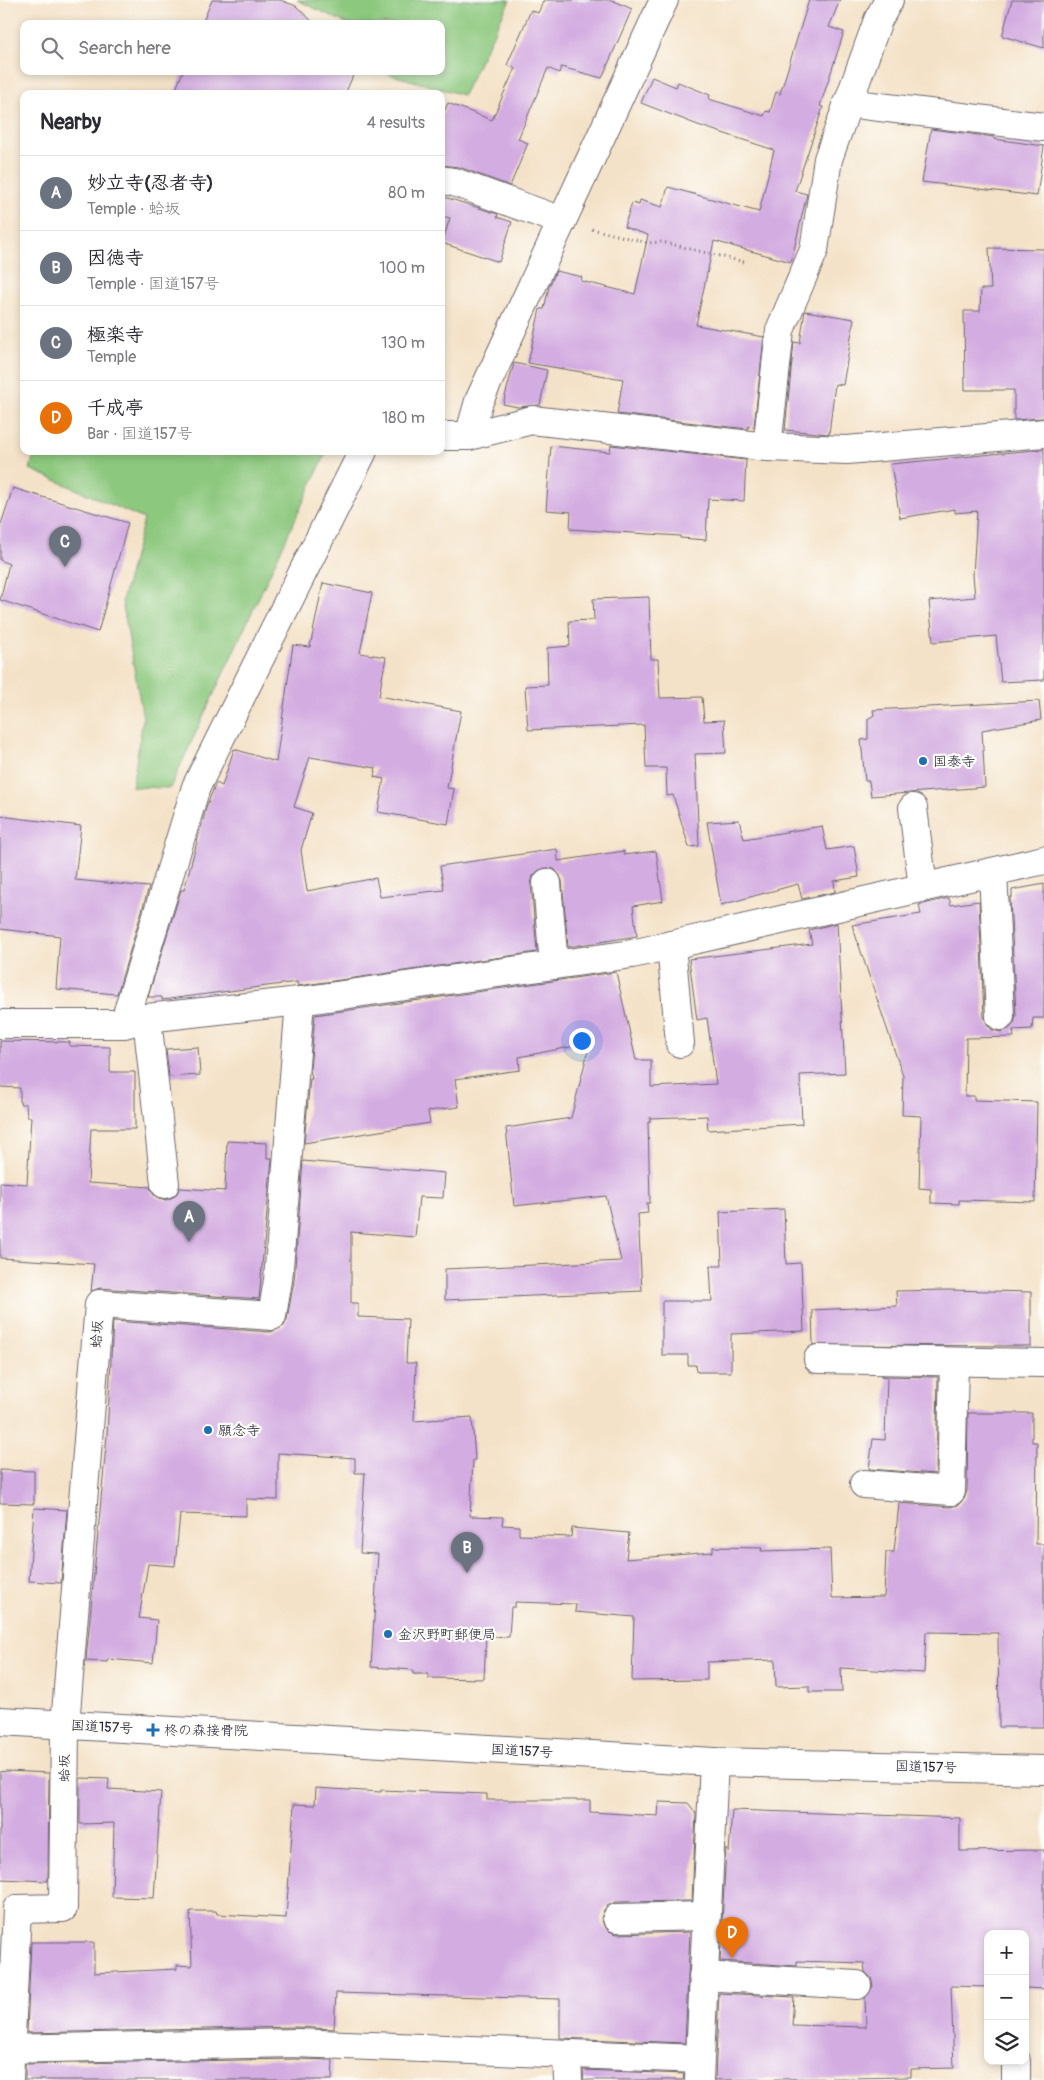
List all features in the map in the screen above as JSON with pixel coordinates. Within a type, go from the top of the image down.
[{"type":"main road","points":[[469,436],[480,401],[664,0]]},
{"type":"main road","points":[[767,447],[780,330],[814,250],[828,159],[878,20],[889,0]]},
{"type":"main road","points":[[847,103],[1044,127]]},
{"type":"main road","points":[[445,181],[562,221]]},
{"type":"main road","points":[[445,436],[469,436],[532,420],[767,447],[847,450],[1044,433]]},
{"type":"main road","points":[[165,1184],[136,1021],[196,787],[361,455]]},
{"type":"main road","points":[[913,808],[923,888]]},
{"type":"main road","points":[[0,1024],[136,1021],[300,1001],[632,954],[1044,860]]},
{"type":"main road","points":[[993,872],[1000,1016]]},
{"type":"main road","points":[[547,884],[554,965]]},
{"type":"main road","points":[[671,945],[680,1043]]},
{"type":"main road","name":"蛤坂","points":[[10,2080],[6,2049],[17,1909],[64,1908],[65,1725],[99,1304],[272,1316],[278,1280],[300,1001]]},
{"type":"main road","points":[[818,1359],[1044,1363]]},
{"type":"main road","points":[[864,1484],[951,1491],[954,1362]]},
{"type":"main road","name":"国道157号","points":[[0,1721],[714,1762],[1044,1770]]},
{"type":"main road","points":[[6,2049],[296,2043],[567,2067],[699,2070],[714,1762]]},
{"type":"main road","points":[[617,1918],[706,1916]]},
{"type":"main road","points":[[703,1976],[857,1985]]},
{"type":"main road","points":[[1016,2065],[1016,2080]]},
{"type":"path","points":[[562,221],[648,243],[662,242],[744,262]]},
{"type":"green space","points":[[297,0],[510,0],[463,95],[392,75],[445,75],[445,20],[340,20]]},
{"type":"green space","points":[[34,455],[325,455],[170,788],[132,787],[143,718],[122,601],[144,519],[30,469]]},
{"type":"building","points":[[212,0],[280,0],[296,6],[311,20],[204,20]]},
{"type":"building","points":[[544,0],[612,0],[632,9],[602,78],[561,67],[559,73],[548,68],[518,139],[528,143],[510,186],[459,167],[445,165],[445,109],[448,103],[492,120],[515,68],[507,65],[531,10],[538,13]]},
{"type":"building","points":[[809,0],[840,0],[829,27],[844,32],[820,106],[823,107],[795,191],[807,194],[791,262],[714,241],[696,325],[764,337],[754,427],[748,426],[748,429],[617,414],[623,379],[528,363],[540,309],[544,309],[549,287],[556,271],[582,277],[581,281],[635,294],[648,235],[624,227],[632,203],[639,205],[640,200],[662,207],[668,187],[759,212],[774,150],[698,125],[641,103],[652,77],[676,87],[678,82],[710,95],[709,99],[764,116],[766,111],[770,112],[776,92],[780,94]]},
{"type":"building","points":[[1012,0],[1044,0],[1044,48],[1002,36]]},
{"type":"building","points":[[181,75],[353,75],[347,90],[176,90]]},
{"type":"building","points":[[931,129],[1044,146],[1037,196],[922,182]]},
{"type":"building","points":[[445,197],[498,214],[497,217],[512,222],[499,262],[445,244],[445,234],[450,218],[445,217]]},
{"type":"building","points":[[989,248],[1044,249],[1044,418],[1014,420],[1014,390],[965,390],[964,311],[980,311],[981,289],[991,289]]},
{"type":"building","points":[[805,311],[854,319],[843,385],[835,384],[829,434],[785,430],[794,342],[800,343]]},
{"type":"building","points":[[514,363],[547,370],[540,405],[518,407],[503,404]]},
{"type":"building","points":[[611,445],[746,460],[744,501],[708,499],[706,540],[680,538],[680,536],[570,529],[571,512],[546,510],[551,446],[610,452]]},
{"type":"building","points":[[1044,449],[1044,680],[1001,682],[996,636],[933,642],[929,601],[975,597],[973,575],[977,511],[955,513],[955,509],[900,518],[891,464]]},
{"type":"building","points":[[13,488],[128,523],[98,632],[0,600],[9,564],[0,560],[0,527]]},
{"type":"building","points":[[323,583],[372,593],[360,653],[386,657],[379,696],[461,711],[447,788],[454,789],[448,824],[378,812],[384,779],[374,777],[376,768],[310,757],[294,807],[312,813],[301,850],[307,891],[376,878],[380,897],[444,890],[440,866],[557,849],[558,861],[624,851],[624,855],[656,851],[663,901],[633,906],[637,936],[568,947],[562,881],[554,869],[545,868],[533,876],[531,884],[537,952],[298,986],[297,982],[162,1000],[162,997],[148,997],[181,890],[184,890],[207,805],[216,783],[222,786],[234,749],[276,762],[293,645],[310,647]]},
{"type":"building","points":[[649,597],[651,659],[658,659],[660,698],[702,697],[704,721],[724,720],[726,753],[695,754],[699,846],[689,847],[673,795],[667,796],[666,768],[646,768],[644,725],[528,730],[525,686],[548,685],[547,648],[570,646],[569,621],[594,620],[593,599]]},
{"type":"building","name":"国泰寺","points":[[1039,701],[1041,720],[982,730],[985,787],[871,796],[869,781],[865,781],[861,740],[868,739],[868,719],[874,715],[873,710]]},
{"type":"building","points":[[0,816],[81,826],[75,880],[149,887],[117,994],[56,989],[60,936],[0,929]]},
{"type":"building","points":[[739,820],[744,839],[822,826],[827,850],[854,846],[859,877],[834,881],[835,892],[802,899],[798,884],[721,905],[707,822]]},
{"type":"building","points":[[1044,884],[1044,1018],[1033,1018],[1032,1029],[1013,1030],[1014,1037],[966,1038],[965,1096],[974,1096],[974,1100],[1037,1102],[1035,1202],[959,1200],[959,1204],[931,1203],[931,1189],[919,1188],[921,1116],[902,1115],[903,1076],[852,925],[921,914],[919,905],[949,898],[951,905],[979,901],[984,1017],[992,1030],[1001,1032],[1009,1029],[1014,1024],[1016,1015],[1010,897],[1012,897],[1012,890]]},
{"type":"building","points":[[837,923],[845,1073],[800,1075],[802,1124],[708,1130],[707,1116],[650,1118],[650,1122],[648,1122],[650,1203],[647,1203],[648,1213],[638,1214],[642,1291],[445,1300],[445,1269],[621,1261],[606,1196],[514,1206],[506,1128],[571,1118],[590,1043],[519,1057],[520,1070],[455,1079],[459,1107],[428,1111],[430,1123],[304,1143],[310,1079],[312,1079],[310,1069],[315,1015],[616,972],[636,1060],[651,1060],[651,1087],[716,1084],[707,1018],[697,1020],[689,959],[812,944],[809,930]]},
{"type":"building","points":[[0,1041],[70,1042],[69,1046],[110,1047],[110,1072],[135,1072],[135,1129],[91,1129],[88,1183],[150,1187],[153,1194],[158,1198],[166,1200],[175,1196],[180,1188],[225,1191],[227,1141],[267,1143],[267,1158],[272,1158],[259,1299],[100,1288],[91,1291],[94,1264],[0,1258],[0,1182],[27,1184],[31,1117],[27,1117],[26,1104],[20,1104],[20,1088],[0,1087]]},
{"type":"building","points":[[198,1047],[200,1075],[169,1077],[166,1049]]},
{"type":"building","points":[[303,1161],[445,1173],[443,1198],[419,1197],[415,1237],[351,1232],[351,1303],[358,1303],[358,1317],[408,1319],[406,1363],[416,1363],[414,1421],[472,1417],[475,1460],[473,1460],[470,1516],[503,1517],[502,1525],[519,1526],[519,1535],[571,1537],[572,1528],[629,1533],[626,1559],[713,1552],[713,1547],[762,1548],[761,1551],[830,1549],[832,1598],[884,1597],[886,1552],[894,1552],[899,1503],[950,1507],[958,1505],[964,1499],[967,1491],[968,1413],[1032,1413],[1032,1442],[1037,1442],[1036,1544],[1044,1544],[1044,1727],[999,1727],[998,1633],[926,1632],[924,1673],[841,1668],[842,1692],[809,1692],[809,1686],[776,1687],[775,1660],[707,1662],[707,1680],[632,1681],[634,1617],[575,1612],[576,1604],[515,1602],[515,1607],[511,1607],[509,1637],[486,1636],[484,1679],[428,1678],[428,1674],[413,1674],[413,1670],[371,1667],[378,1554],[360,1553],[365,1473],[355,1473],[355,1458],[278,1453],[278,1500],[246,1499],[246,1516],[180,1514],[175,1566],[148,1564],[139,1618],[157,1620],[153,1663],[108,1659],[107,1662],[86,1661],[107,1435],[113,1321],[271,1332],[284,1326],[294,1281]]},
{"type":"building","points":[[784,1209],[786,1264],[801,1263],[804,1331],[731,1334],[731,1372],[697,1372],[696,1365],[688,1365],[688,1355],[662,1355],[662,1301],[712,1301],[710,1266],[722,1266],[720,1212]]},
{"type":"building","points":[[896,1291],[1031,1292],[1031,1346],[813,1345],[812,1310],[897,1306]]},
{"type":"building","points":[[880,1376],[938,1377],[936,1474],[869,1469],[873,1439],[885,1440],[887,1377]]},
{"type":"building","points":[[0,1470],[34,1471],[34,1504],[0,1503]]},
{"type":"building","points":[[34,1508],[67,1510],[61,1583],[29,1581]]},
{"type":"building","points":[[0,1772],[49,1773],[48,1881],[0,1879]]},
{"type":"building","points":[[80,1778],[109,1779],[108,1789],[161,1792],[154,1898],[112,1897],[114,1823],[80,1824]]},
{"type":"building","points":[[316,1788],[381,1792],[381,1790],[487,1794],[487,1800],[590,1800],[590,1812],[658,1816],[659,1802],[688,1803],[696,1813],[692,1901],[616,1902],[608,1905],[601,1918],[604,1926],[609,1931],[617,1934],[690,1932],[685,2043],[560,2038],[560,1999],[336,1993],[334,2029],[295,2027],[27,2033],[31,1942],[94,1942],[94,1973],[177,1969],[177,1965],[192,1966],[190,1911],[216,1911],[217,1914],[286,1918],[294,1804],[315,1805]]},
{"type":"building","points":[[732,1810],[960,1818],[960,1851],[1044,1850],[1044,1989],[1029,1988],[1029,1930],[984,1930],[984,1987],[951,1986],[954,2068],[911,2069],[911,2077],[715,2080],[719,1993],[794,1997],[792,2025],[866,2027],[865,1998],[873,1986],[871,1978],[865,1972],[864,1963],[797,1961],[797,1966],[720,1961],[726,1849],[729,1853]]},
{"type":"building","points":[[333,2060],[332,2080],[25,2080],[25,2064]]},
{"type":"building","points":[[583,2070],[684,2074],[683,2080],[584,2080]]},
{"type":"place","name":"極楽寺","points":[[65,567]]},
{"type":"place","name":"国泰寺","points":[[923,761]]},
{"type":"place","name":"妙立寺(忍者寺)","points":[[189,1242]]},
{"type":"place","name":"願念寺","points":[[208,1430]]},
{"type":"place","name":"因徳寺","points":[[467,1573]]},
{"type":"place","name":"金沢野町郵便局","points":[[388,1634]]},
{"type":"place","name":"柊の森接骨院","points":[[153,1730]]},
{"type":"place","name":"千成亭","points":[[732,1958]]}]
